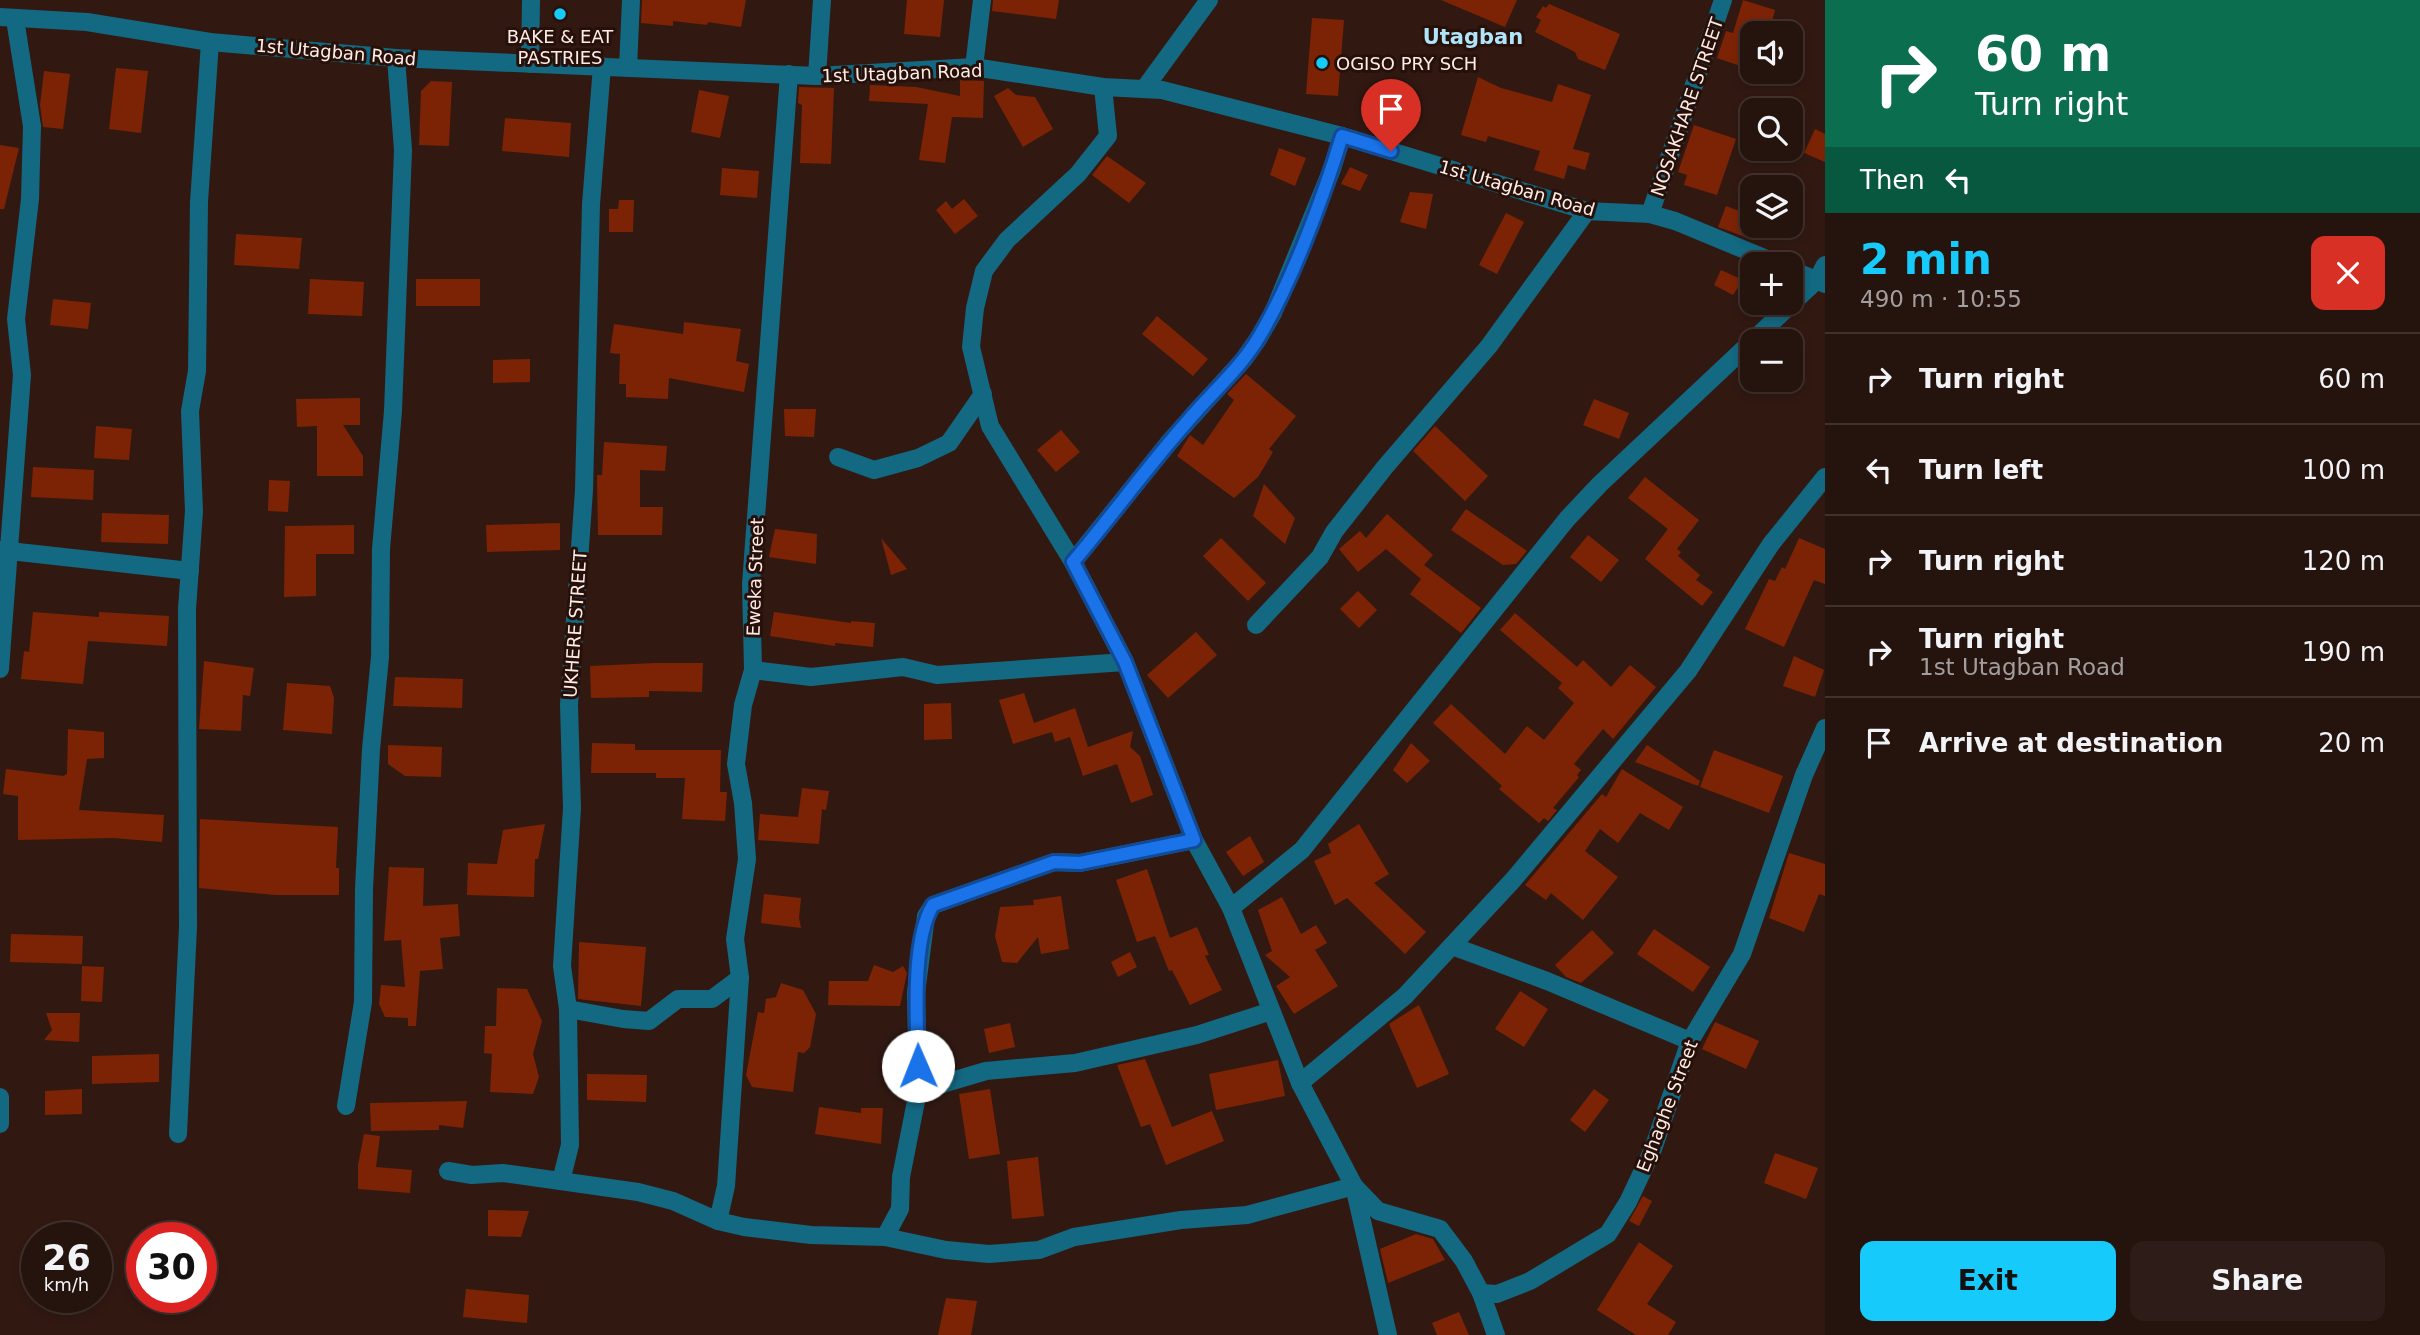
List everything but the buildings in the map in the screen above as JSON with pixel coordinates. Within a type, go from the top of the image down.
[{"type":"street","points":[[530,64],[531,0]]},
{"type":"street","points":[[628,68],[631,0]]},
{"type":"street","points":[[817,76],[822,0]]},
{"type":"street","points":[[974,67],[982,0]]},
{"type":"street","points":[[1144,89],[1209,0]]},
{"type":"street","name":"NOSAKHARE STREET","points":[[1650,215],[1723,0]]},
{"type":"street","points":[[0,669],[5,550],[22,375],[16,319],[30,199],[32,126],[8,18]]},
{"type":"street","name":"1st Utagban Road","points":[[8,18],[87,22],[210,42],[396,58],[817,76],[974,67],[1103,87],[1162,90],[1342,136],[1587,211],[1650,215],[1675,221],[1750,252]]},
{"type":"street","points":[[178,1134],[188,927],[187,609],[194,510],[190,411],[197,371],[199,202],[210,42]]},
{"type":"street","points":[[346,1106],[363,1002],[370,761],[380,657],[381,549],[393,411],[402,150],[396,58]]},
{"type":"street","name":"UKHERE STREET","points":[[561,1181],[570,1145],[568,1009],[562,966],[572,808],[569,705],[583,490],[591,204],[602,66]]},
{"type":"street","name":"Eweka Street","points":[[718,1221],[726,1186],[740,978],[735,939],[747,859],[743,803],[736,764],[743,705],[753,670],[751,584],[789,74]]},
{"type":"street","points":[[1103,87],[1108,136],[1078,174],[1007,240],[984,271],[975,308],[971,347],[990,426],[1073,562],[1125,662],[1194,840],[1231,908],[1300,1083],[1354,1186],[1388,1335]]},
{"type":"street","points":[[1073,562],[1171,440],[1244,359],[1258,339],[1273,313],[1332,169],[1342,136]]},
{"type":"street","points":[[1256,625],[1320,557],[1334,532],[1385,467],[1489,346],[1587,211]]},
{"type":"street","points":[[1803,272],[1822,276]]},
{"type":"street","points":[[1231,908],[1302,850],[1466,649],[1536,556],[1592,492],[1822,276]]},
{"type":"street","points":[[838,457],[874,470],[918,458],[949,443],[983,394]]},
{"type":"street","points":[[1300,1083],[1405,996],[1513,880],[1688,671],[1771,544],[1825,477]]},
{"type":"street","points":[[5,550],[190,571]]},
{"type":"street","points":[[753,670],[811,677],[903,667],[937,675],[1125,662]]},
{"type":"street","name":"Eghaghe Street","points":[[1481,1293],[1497,1294],[1530,1281],[1608,1234],[1628,1202],[1653,1149],[1690,1041],[1742,954],[1804,775],[1825,728]]},
{"type":"street","points":[[885,1237],[900,1209],[901,1177],[918,1091],[916,993],[926,916],[933,905],[1054,862],[1080,863],[1194,840]]},
{"type":"street","points":[[1452,946],[1547,981],[1690,1041]]},
{"type":"street","points":[[568,1009],[649,1021],[678,999],[712,999],[740,978]]},
{"type":"street","points":[[918,1091],[986,1071],[1074,1062],[1197,1035],[1271,1011]]},
{"type":"street","points":[[0,1097],[0,1124]]},
{"type":"street","points":[[448,1171],[471,1175],[503,1173],[581,1182],[673,1201],[718,1221],[811,1235],[885,1237],[946,1250],[989,1254],[1039,1250],[1074,1237],[1181,1220],[1247,1216],[1354,1186]]},
{"type":"street","points":[[1354,1186],[1378,1211],[1440,1229],[1464,1261],[1481,1293],[1496,1335]]},
{"type":"place","name":"BAKE & EAT PASTRIES","points":[[560,14]]},
{"type":"place","name":"OGISO PRY SCH","points":[[1322,63]]},
{"type":"district","name":"Utagban","points":[[1473,37]]},
{"type":"route","points":[[918,1066],[916,993],[926,916],[933,905],[1054,862],[1080,863],[1194,840],[1125,662],[1073,562],[1171,440],[1244,359],[1258,339],[1273,313],[1332,169],[1342,136],[1391,151]]}]
